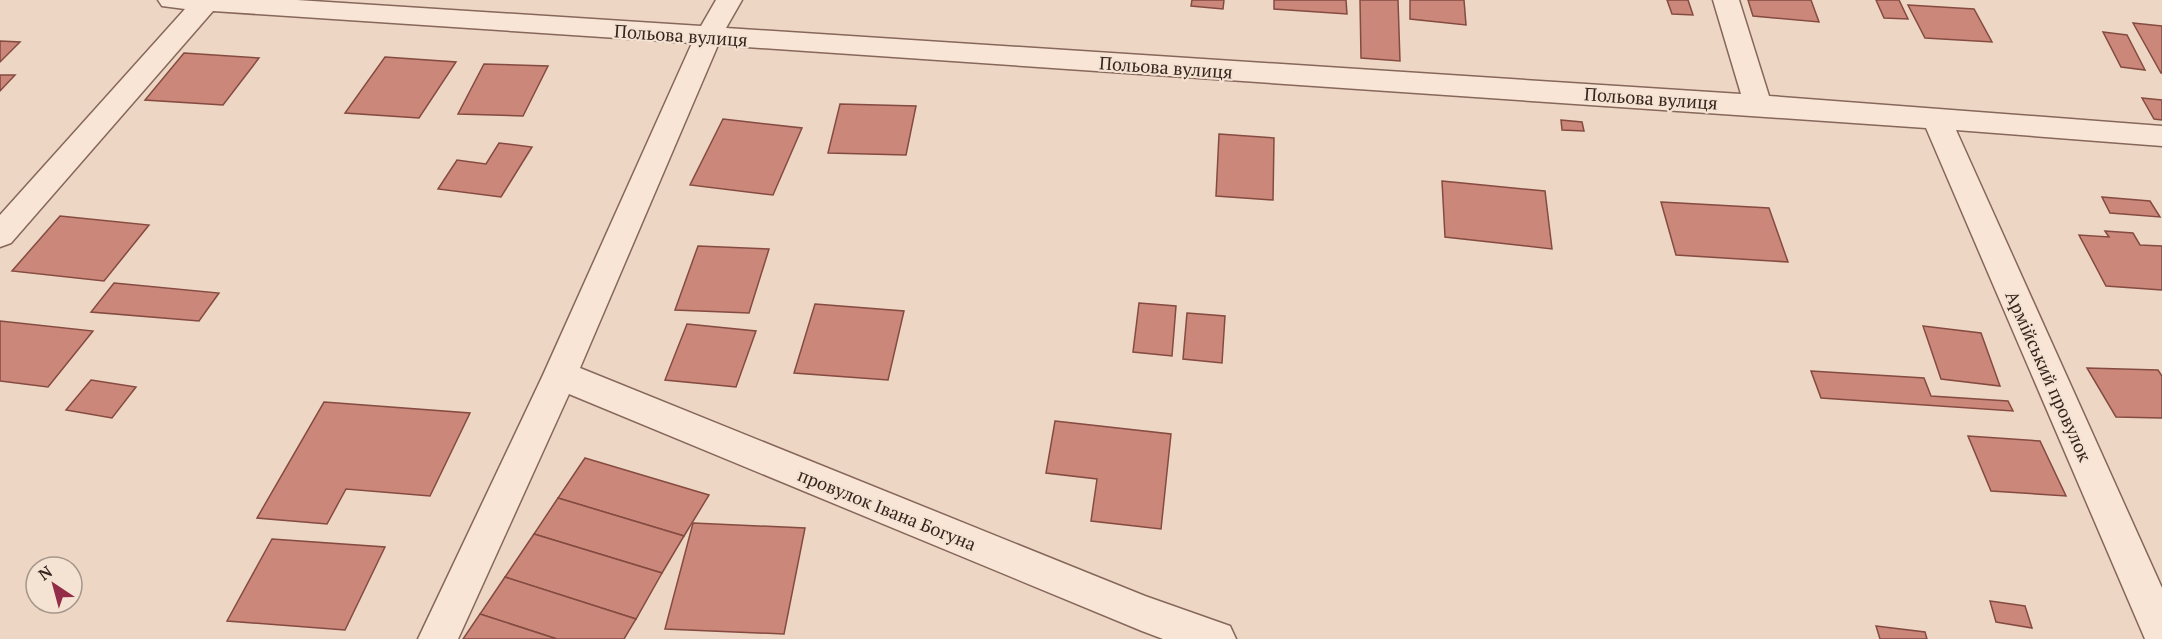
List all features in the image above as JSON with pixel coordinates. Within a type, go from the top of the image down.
[{"type":"street","name":"Польова вулиця","points":[[171,0],[1758,105],[2162,136]]},
{"type":"street","points":[[438,639],[560,375],[708,37],[729,0]]},
{"type":"street","points":[[1726,0],[1758,105]]},
{"type":"street","points":[[0,235],[206,2]]},
{"type":"street","name":"Армійський провулок","points":[[1937,120],[2162,632]]},
{"type":"street","name":"провулок Івана Богуна","points":[[560,375],[1142,613],[1216,639]]},
{"type":"building","points":[[1192,0],[1224,0],[1223,9],[1191,6]]},
{"type":"building","points":[[1274,0],[1346,0],[1347,14],[1274,9]]},
{"type":"building","points":[[1360,0],[1398,0],[1400,61],[1361,58]]},
{"type":"building","points":[[1410,0],[1464,0],[1466,25],[1410,19]]},
{"type":"building","points":[[1667,0],[1688,0],[1693,15],[1672,14]]},
{"type":"building","points":[[1748,0],[1811,0],[1819,22],[1753,16]]},
{"type":"building","points":[[1876,0],[1899,0],[1908,19],[1884,18]]},
{"type":"building","points":[[1908,5],[1974,9],[1992,42],[1925,38]]},
{"type":"building","points":[[2133,23],[2162,26],[2162,73],[2161,73]]},
{"type":"building","points":[[2103,32],[2127,35],[2145,70],[2121,67]]},
{"type":"building","points":[[0,41],[20,42],[0,62]]},
{"type":"building","points":[[184,53],[259,58],[223,105],[145,100]]},
{"type":"building","points":[[385,57],[456,62],[419,118],[345,113]]},
{"type":"building","points":[[484,64],[548,66],[523,116],[458,114]]},
{"type":"building","points":[[0,75],[15,75],[0,91]]},
{"type":"building","points":[[2142,98],[2162,100],[2162,120],[2154,119]]},
{"type":"building","points":[[840,104],[916,106],[906,155],[828,153]]},
{"type":"building","points":[[723,119],[802,128],[773,195],[690,185]]},
{"type":"building","points":[[1561,120],[1582,122],[1584,131],[1562,130]]},
{"type":"building","points":[[1219,134],[1274,138],[1273,200],[1216,196]]},
{"type":"building","points":[[499,143],[532,147],[501,197],[438,189],[457,160],[486,164]]},
{"type":"building","points":[[1442,181],[1545,191],[1552,249],[1445,237]]},
{"type":"building","points":[[2102,197],[2150,201],[2160,217],[2110,213]]},
{"type":"building","points":[[1661,202],[1769,208],[1788,262],[1676,255]]},
{"type":"building","points":[[60,216],[149,225],[104,281],[12,271]]},
{"type":"building","points":[[2105,231],[2133,233],[2140,245],[2162,246],[2162,290],[2106,286],[2079,235],[2109,237]]},
{"type":"building","points":[[698,246],[769,249],[749,313],[675,310]]},
{"type":"building","points":[[114,283],[219,293],[199,321],[91,312]]},
{"type":"building","points":[[1139,303],[1176,306],[1172,356],[1133,352]]},
{"type":"building","points":[[815,304],[904,311],[888,380],[794,373]]},
{"type":"building","points":[[1187,313],[1225,316],[1222,363],[1183,359]]},
{"type":"building","points":[[0,321],[93,331],[48,387],[0,381]]},
{"type":"building","points":[[687,324],[756,331],[736,387],[665,380]]},
{"type":"building","points":[[1923,326],[1981,333],[2000,386],[1941,379]]},
{"type":"building","points":[[2087,368],[2158,370],[2162,376],[2162,418],[2116,417]]},
{"type":"building","points":[[1811,371],[1924,378],[1931,396],[2008,401],[2013,411],[1821,398]]},
{"type":"building","points":[[91,380],[136,387],[112,418],[66,410]]},
{"type":"building","points":[[324,402],[470,413],[430,496],[346,489],[327,524],[257,518]]},
{"type":"building","points":[[1055,421],[1171,434],[1161,529],[1091,521],[1097,479],[1046,473]]},
{"type":"building","points":[[1968,436],[2040,441],[2066,496],[1991,491]]},
{"type":"building","points":[[585,458],[709,495],[684,536],[558,498]]},
{"type":"building","points":[[558,498],[684,536],[662,573],[534,534]]},
{"type":"building","points":[[693,523],[805,528],[784,634],[665,629]]},
{"type":"building","points":[[534,534],[662,573],[636,619],[505,577]]},
{"type":"building","points":[[272,539],[385,547],[345,630],[227,621]]},
{"type":"building","points":[[505,577],[636,619],[624,639],[557,639],[480,614]]},
{"type":"building","points":[[1990,601],[2025,606],[2032,628],[1996,622]]},
{"type":"building","points":[[480,614],[557,639],[463,639]]},
{"type":"building","points":[[1876,626],[1925,632],[1927,639],[1880,639]]}]
